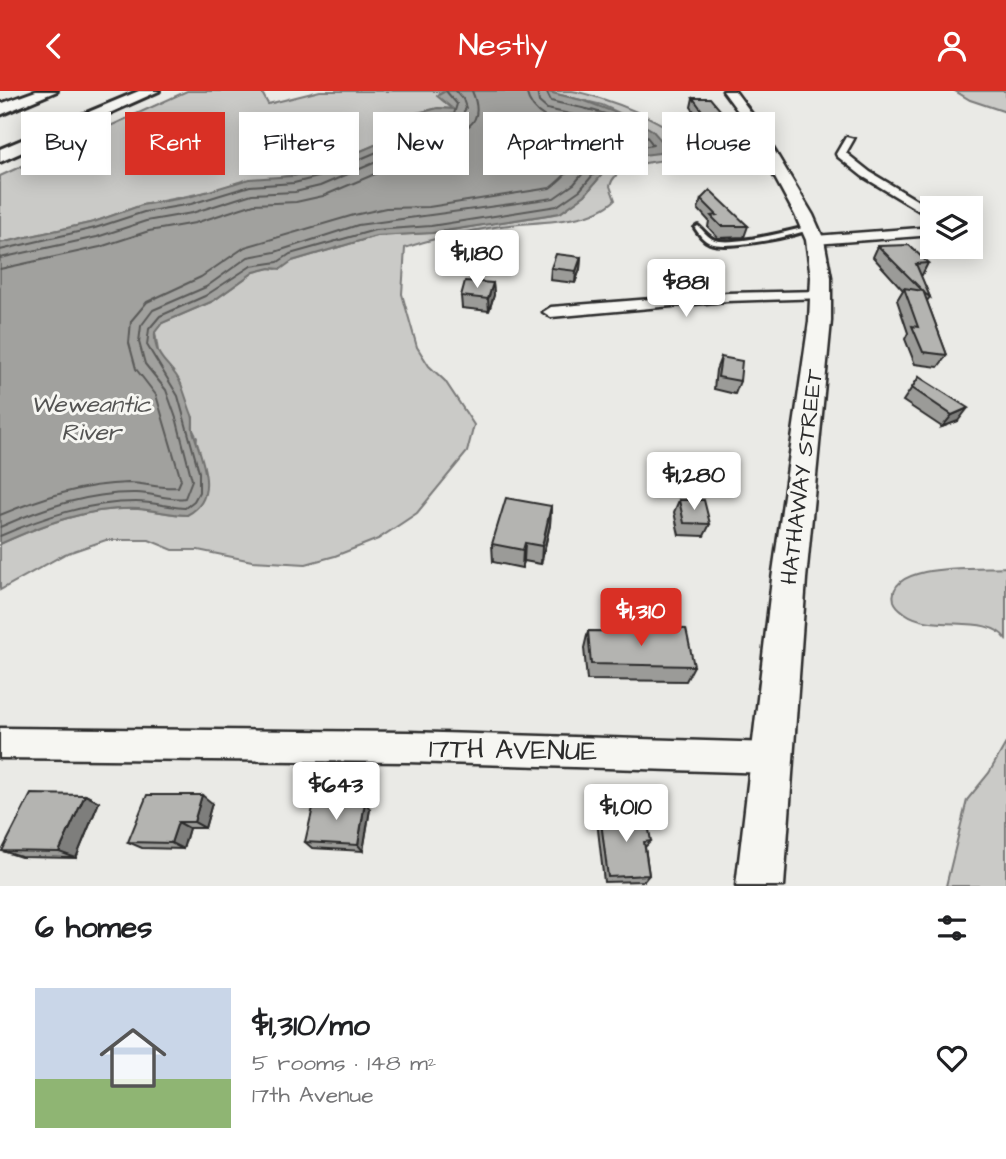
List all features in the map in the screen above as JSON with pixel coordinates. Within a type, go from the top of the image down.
[{"type":"highway","points":[[0,110],[50,91]]},
{"type":"highway","points":[[0,156],[152,91]]},
{"type":"street","name":"HATHAWAY STREET","points":[[729,91],[750,118],[813,234],[820,295],[820,321],[789,579],[760,886]]},
{"type":"street","points":[[849,139],[841,153],[847,159],[920,207]]},
{"type":"street","points":[[813,234],[920,231]]},
{"type":"street","points":[[551,312],[752,296],[820,295]]},
{"type":"street","name":"17TH AVENUE","points":[[0,743],[408,747],[774,758]]},
{"type":"lane","points":[[698,228],[709,241],[719,243],[813,234]]},
{"type":"shaded area","points":[[187,91],[261,91],[268,104],[320,91],[446,91],[439,94],[454,109],[373,112],[373,146],[359,152],[359,112],[239,112],[239,175],[291,175],[142,205],[94,222],[0,243],[0,176],[21,166],[21,175],[111,175],[111,126],[125,119],[125,175],[225,175],[225,112],[141,112]]},
{"type":"shaded area","points":[[544,91],[572,91],[638,112],[617,112],[602,105]]},
{"type":"shaded area","points":[[955,91],[1006,91],[1006,112],[970,100]]},
{"type":"shaded area","points":[[648,117],[662,125],[662,160],[648,163]]},
{"type":"shaded area","points":[[602,175],[617,175],[610,186],[615,200],[591,214],[561,221],[477,230],[405,248],[402,294],[417,347],[429,366],[445,381],[474,425],[467,452],[417,513],[378,539],[306,564],[252,561],[198,550],[173,550],[149,540],[106,540],[65,554],[0,590],[0,544],[33,530],[67,518],[120,509],[187,515],[197,438],[193,430],[193,417],[185,404],[181,384],[159,357],[155,332],[162,323],[213,301],[254,272],[276,269],[292,261],[376,236],[432,233],[560,213],[585,195]]},
{"type":"shaded area","points":[[1006,567],[1006,639],[998,631],[987,627],[916,619],[900,609],[894,601],[895,588],[904,579],[919,573],[958,568]]},
{"type":"shaded area","points":[[1006,743],[1006,886],[946,886],[967,800],[989,773]]},
{"type":"water","name":"Weweantic River","points":[[446,91],[544,91],[585,101],[614,112],[483,112],[483,175],[602,175],[585,195],[560,213],[432,233],[376,236],[292,261],[281,269],[270,268],[254,272],[213,301],[162,323],[155,332],[157,349],[181,384],[193,417],[193,431],[204,465],[206,488],[197,508],[187,515],[138,509],[84,514],[0,544],[0,243],[94,222],[142,205],[189,197],[249,179],[298,175],[359,175],[359,152],[373,146],[373,175],[469,175],[469,112],[423,112],[438,108],[453,109],[437,96]]},
{"type":"water","name":"Weweantic River","points":[[648,128],[662,141],[662,151],[648,154]]},
{"type":"building","points":[[693,98],[710,98],[722,112],[703,112]]},
{"type":"building","points":[[710,190],[748,226],[721,226],[711,216],[717,215],[701,199]]},
{"type":"building","points":[[909,245],[920,255],[920,259],[928,263],[916,264],[930,297],[924,293],[947,355],[923,352],[912,326],[918,327],[904,288],[923,291],[878,246]]},
{"type":"building","points":[[556,254],[581,257],[576,271],[551,268]]},
{"type":"building","points":[[465,281],[493,283],[488,299],[461,296]]},
{"type":"building","points":[[721,357],[742,361],[740,381],[718,377]]},
{"type":"building","points":[[919,377],[968,408],[952,415],[912,388]]},
{"type":"building","points":[[506,498],[551,506],[542,546],[525,543],[523,550],[492,544]]},
{"type":"building","points":[[679,500],[704,500],[710,524],[684,523]]},
{"type":"building","points":[[650,628],[686,629],[694,666],[591,664],[588,631],[651,632]]},
{"type":"building","points":[[31,794],[85,795],[59,852],[2,851]]},
{"type":"building","points":[[147,795],[202,795],[194,822],[178,822],[171,843],[128,842]]},
{"type":"building","points":[[315,799],[365,802],[358,845],[305,842]]},
{"type":"building","points":[[646,813],[651,841],[644,842],[649,875],[608,877],[600,814]]}]
